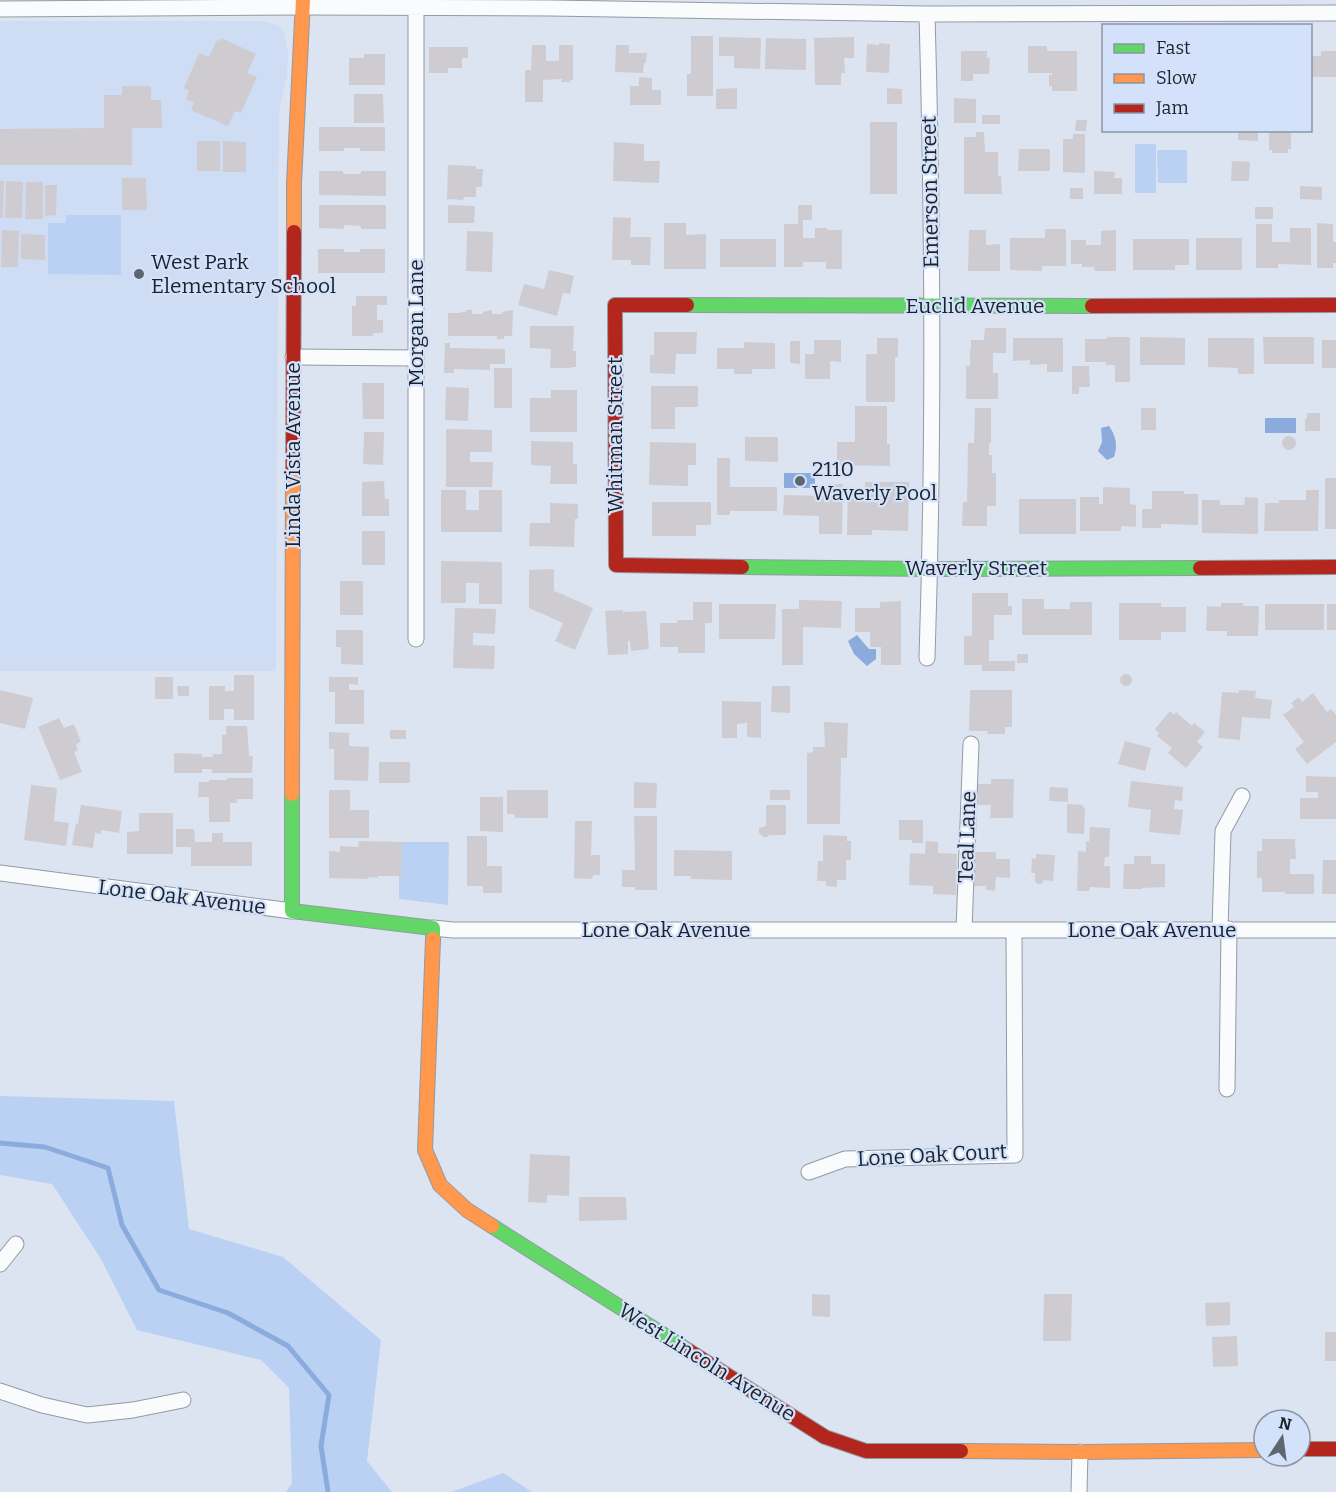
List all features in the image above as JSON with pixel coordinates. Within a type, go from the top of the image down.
[{"type":"street","points":[[0,9],[303,3],[416,8],[551,4],[927,14],[1336,13]]},
{"type":"street","name":"Linda Vista Avenue","points":[[292,911],[294,183],[303,3]]},
{"type":"street","name":"Morgan Lane","points":[[416,8],[416,639]]},
{"type":"street","name":"Emerson Street","points":[[927,14],[932,306],[927,658]]},
{"type":"street","name":"Euclid Avenue","points":[[615,305],[1336,305]]},
{"type":"street","name":"Whitman Street","points":[[615,305],[616,565]]},
{"type":"street","points":[[293,357],[416,358]]},
{"type":"street","name":"Waverly Street","points":[[616,565],[930,569],[1336,567]]},
{"type":"street","name":"Teal Lane","points":[[964,930],[971,744]]},
{"type":"street","points":[[1227,1089],[1223,831],[1242,796]]},
{"type":"street","name":"Lone Oak Avenue","points":[[0,873],[453,930],[1336,930]]},
{"type":"street","name":"West Lincoln Avenue","points":[[433,928],[424,1150],[440,1185],[467,1210],[825,1437],[866,1451],[1252,1450]]},
{"type":"street","name":"Lone Oak Court","points":[[808,1172],[845,1159],[1015,1155],[1014,930]]},
{"type":"street","points":[[0,1264],[16,1244]]},
{"type":"street","points":[[0,1391],[42,1405],[87,1415],[133,1410],[183,1400]]},
{"type":"street","points":[[1312,1449],[1336,1449]]},
{"type":"street","points":[[1079,1492],[1080,1452]]},
{"type":"shaded area","name":"West Park Elementary School","points":[[0,21],[263,21],[277,25],[284,32],[288,53],[287,76],[279,121],[276,671],[0,671]]},
{"type":"shaded area","points":[[1135,144],[1156,144],[1156,193],[1135,193]]},
{"type":"shaded area","points":[[1157,150],[1187,150],[1187,183],[1158,183]]},
{"type":"shaded area","points":[[66,215],[121,215],[121,275],[48,274],[48,223],[66,223]]},
{"type":"shaded area","points":[[1265,418],[1296,418],[1296,433],[1265,433]]},
{"type":"shaded area","points":[[1109,426],[1115,437],[1116,448],[1114,457],[1107,460],[1098,451],[1102,442],[1101,428]]},
{"type":"shaded area","name":"2110 Waverly Pool","points":[[784,473],[815,473],[815,488],[784,488]]},
{"type":"shaded area","points":[[857,635],[869,649],[876,649],[876,659],[867,666],[854,654],[848,641]]},
{"type":"shaded area","points":[[402,842],[449,842],[448,905],[399,899]]},
{"type":"shaded area","points":[[0,1096],[174,1101],[189,1229],[283,1257],[381,1340],[367,1461],[392,1492],[286,1492],[292,1483],[289,1388],[261,1360],[137,1330],[101,1259],[52,1184],[0,1175]]},
{"type":"shaded area","points":[[503,1473],[532,1492],[451,1492]]},
{"type":"building","points":[[691,36],[713,36],[713,96],[687,96],[687,74],[691,74]]},
{"type":"building","points":[[719,37],[761,38],[760,69],[734,68],[734,56],[719,56]]},
{"type":"building","points":[[854,37],[854,58],[844,58],[845,73],[841,73],[841,85],[815,85],[814,38]]},
{"type":"building","points":[[221,38],[256,54],[247,73],[257,77],[241,113],[235,111],[228,126],[191,110],[194,103],[186,99],[189,91],[184,88],[199,53],[209,57],[217,40],[220,41]]},
{"type":"building","points":[[766,38],[806,39],[806,70],[765,69]]},
{"type":"building","points":[[879,43],[890,44],[889,73],[866,72],[867,44],[879,45]]},
{"type":"building","points":[[532,45],[546,45],[546,61],[559,61],[559,45],[573,45],[573,80],[561,82],[562,79],[543,80],[543,102],[525,102],[525,70],[531,70]]},
{"type":"building","points":[[616,45],[629,45],[629,53],[647,53],[643,73],[615,72]]},
{"type":"building","points":[[1028,46],[1047,46],[1047,51],[1077,51],[1077,91],[1052,91],[1052,86],[1049,86],[1049,75],[1052,73],[1028,73]]},
{"type":"building","points":[[429,47],[468,47],[468,58],[462,58],[462,68],[448,68],[448,73],[429,73]]},
{"type":"building","points":[[961,51],[987,51],[987,58],[990,58],[989,74],[973,74],[973,81],[961,81]]},
{"type":"building","points":[[1321,51],[1336,51],[1336,77],[1312,77],[1312,56],[1321,56]]},
{"type":"building","points":[[364,54],[385,54],[385,85],[349,85],[349,58],[364,58]]},
{"type":"building","points":[[639,77],[652,78],[652,90],[661,90],[661,105],[630,105],[630,86],[639,86]]},
{"type":"building","points":[[122,86],[151,86],[151,100],[161,100],[162,128],[132,128],[132,165],[0,165],[0,129],[104,128],[104,95],[122,95]]},
{"type":"building","points":[[737,88],[737,109],[716,109],[716,89]]},
{"type":"building","points":[[887,88],[902,89],[902,104],[887,104]]},
{"type":"building","points":[[354,94],[383,94],[384,123],[354,123]]},
{"type":"building","points":[[954,98],[976,99],[976,123],[954,123]]},
{"type":"building","points":[[982,115],[1000,115],[1000,124],[982,124]]},
{"type":"building","points":[[1076,120],[1087,120],[1086,131],[1075,131]]},
{"type":"building","points":[[870,122],[897,122],[897,194],[870,194]]},
{"type":"building","points":[[319,127],[385,127],[385,151],[360,151],[360,148],[344,148],[344,151],[319,151]]},
{"type":"building","points":[[976,132],[984,132],[985,152],[998,152],[998,176],[1001,176],[1002,194],[964,194],[964,137],[976,137]]},
{"type":"building","points":[[1238,132],[1258,132],[1258,141],[1238,140]]},
{"type":"building","points":[[1269,132],[1291,132],[1291,149],[1288,149],[1288,153],[1272,153],[1272,150],[1269,150]]},
{"type":"building","points":[[1073,134],[1085,134],[1085,173],[1063,172],[1063,139],[1073,139]]},
{"type":"building","points":[[197,141],[220,141],[220,171],[197,171]]},
{"type":"building","points":[[223,141],[246,142],[246,172],[223,172]]},
{"type":"building","points":[[614,142],[644,144],[644,161],[660,161],[659,183],[613,181]]},
{"type":"building","points":[[1019,149],[1050,149],[1050,171],[1018,171]]},
{"type":"building","points":[[1232,161],[1250,162],[1249,181],[1231,181]]},
{"type":"building","points":[[448,165],[476,166],[476,169],[483,169],[482,187],[476,187],[476,197],[464,197],[463,200],[447,199]]},
{"type":"building","points":[[319,171],[361,174],[361,171],[386,171],[386,196],[319,195]]},
{"type":"building","points":[[1094,171],[1115,172],[1114,178],[1122,178],[1122,194],[1094,194]]},
{"type":"building","points":[[122,178],[146,178],[147,210],[122,210]]},
{"type":"building","points":[[0,181],[4,181],[3,218],[0,218]]},
{"type":"building","points":[[6,181],[23,182],[22,218],[5,218]]},
{"type":"building","points":[[26,182],[43,182],[43,219],[25,219]]},
{"type":"building","points":[[45,185],[57,185],[56,215],[45,216]]},
{"type":"building","points":[[1300,186],[1322,187],[1322,200],[1300,199]]},
{"type":"building","points":[[1070,188],[1083,188],[1083,199],[1070,199]]},
{"type":"building","points":[[319,205],[386,205],[386,229],[361,229],[361,226],[344,225],[344,229],[319,228]]},
{"type":"building","points":[[448,205],[475,206],[474,223],[448,223]]},
{"type":"building","points":[[798,205],[812,205],[812,220],[803,220],[803,238],[815,238],[815,228],[842,230],[842,269],[826,269],[826,262],[803,262],[803,267],[784,267],[784,224],[798,224]]},
{"type":"building","points":[[1255,207],[1273,207],[1273,219],[1255,219]]},
{"type":"building","points":[[613,217],[631,218],[630,237],[651,237],[650,265],[631,265],[631,260],[612,260]]},
{"type":"building","points":[[664,223],[686,223],[686,235],[706,234],[706,269],[664,269]]},
{"type":"building","points":[[1317,223],[1333,224],[1336,263],[1333,263],[1333,268],[1317,268]]},
{"type":"building","points":[[1256,224],[1272,224],[1272,242],[1290,242],[1290,228],[1311,228],[1311,265],[1278,264],[1278,268],[1256,268]]},
{"type":"building","points":[[1045,229],[1066,229],[1066,266],[1042,266],[1042,271],[1010,270],[1010,238],[1045,238]]},
{"type":"building","points":[[2,230],[19,231],[18,267],[1,267]]},
{"type":"building","points":[[969,230],[986,230],[986,245],[1000,244],[1000,271],[968,271]]},
{"type":"building","points":[[1116,230],[1116,271],[1095,271],[1094,267],[1071,264],[1071,240],[1086,240],[1086,245],[1101,245],[1101,231]]},
{"type":"building","points":[[467,231],[493,232],[492,272],[466,271]]},
{"type":"building","points":[[21,234],[45,235],[45,260],[21,259]]},
{"type":"building","points":[[1196,238],[1242,238],[1242,270],[1196,270]]},
{"type":"building","points":[[720,239],[776,239],[776,267],[720,267]]},
{"type":"building","points":[[1133,239],[1189,239],[1189,265],[1175,265],[1175,270],[1133,270]]},
{"type":"building","points":[[318,249],[344,249],[344,252],[360,252],[360,249],[385,249],[385,273],[318,273]]},
{"type":"building","points":[[549,270],[574,276],[570,294],[563,293],[557,316],[518,305],[524,284],[544,289]]},
{"type":"building","points":[[356,296],[387,296],[387,305],[377,305],[377,320],[383,320],[383,333],[373,333],[373,336],[352,336],[352,306],[356,306]]},
{"type":"building","points":[[472,310],[472,314],[483,314],[483,312],[492,310],[492,314],[503,314],[502,312],[513,310],[512,336],[497,339],[497,336],[448,336],[448,313],[461,313]]},
{"type":"building","points":[[530,326],[574,326],[573,351],[576,351],[576,367],[550,368],[551,349],[530,348]]},
{"type":"building","points":[[985,328],[1006,328],[1006,353],[993,353],[993,373],[998,373],[998,399],[966,399],[966,366],[970,366],[971,340],[984,340]]},
{"type":"building","points":[[654,332],[697,332],[696,354],[676,354],[675,374],[650,373],[650,355],[654,355]]},
{"type":"building","points":[[1107,337],[1130,337],[1130,382],[1115,382],[1115,365],[1106,365],[1106,362],[1085,362],[1085,339],[1107,339]]},
{"type":"building","points":[[1140,337],[1185,338],[1185,365],[1140,365]]},
{"type":"building","points":[[1263,337],[1314,337],[1314,364],[1264,364]]},
{"type":"building","points":[[877,338],[898,338],[898,357],[895,357],[895,402],[866,402],[866,354],[877,354]]},
{"type":"building","points":[[1013,338],[1063,338],[1063,372],[1047,372],[1047,364],[1030,365],[1030,360],[1013,361]]},
{"type":"building","points":[[1208,338],[1254,338],[1254,374],[1238,374],[1238,368],[1208,367]]},
{"type":"building","points":[[814,340],[841,340],[841,362],[830,361],[830,379],[805,379],[805,354],[814,354]]},
{"type":"building","points":[[1322,340],[1336,340],[1336,368],[1322,368]]},
{"type":"building","points":[[790,341],[800,341],[800,364],[790,363]]},
{"type":"building","points":[[744,342],[775,343],[775,369],[752,369],[752,374],[734,374],[734,369],[717,369],[717,348],[744,348]]},
{"type":"building","points":[[445,343],[450,343],[450,348],[505,349],[505,364],[490,364],[490,370],[454,369],[454,373],[444,373]]},
{"type":"building","points":[[1072,366],[1089,366],[1090,387],[1079,387],[1079,394],[1072,394]]},
{"type":"building","points":[[494,368],[512,368],[512,408],[494,408]]},
{"type":"building","points":[[362,383],[384,383],[384,419],[363,419]]},
{"type":"building","points":[[651,386],[698,386],[698,407],[675,407],[675,429],[651,429]]},
{"type":"building","points":[[446,387],[469,388],[468,421],[445,420]]},
{"type":"building","points":[[551,390],[577,390],[577,432],[530,432],[530,398],[551,398]]},
{"type":"building","points":[[855,406],[887,406],[887,444],[890,444],[890,466],[837,465],[837,442],[855,442]]},
{"type":"building","points":[[975,408],[991,408],[989,455],[992,455],[992,473],[996,473],[996,506],[987,506],[987,526],[962,526],[963,502],[967,502],[968,443],[974,443]]},
{"type":"building","points":[[1141,408],[1156,408],[1156,430],[1141,430]]},
{"type":"building","points":[[1307,413],[1320,413],[1320,431],[1305,431]]},
{"type":"building","points":[[446,429],[492,430],[492,452],[470,452],[470,462],[493,462],[492,487],[446,487]]},
{"type":"building","points":[[364,432],[384,432],[383,465],[363,464]]},
{"type":"building","points":[[1286,436],[1292,436],[1296,443],[1292,450],[1286,450],[1282,446],[1282,440]]},
{"type":"building","points":[[745,437],[778,437],[778,462],[745,461]]},
{"type":"building","points":[[531,441],[573,442],[573,464],[577,464],[577,484],[550,484],[551,466],[531,465]]},
{"type":"building","points":[[650,442],[696,443],[696,465],[688,465],[688,486],[649,485]]},
{"type":"building","points":[[717,458],[730,458],[730,487],[777,487],[777,511],[730,511],[730,515],[717,515]]},
{"type":"building","points":[[1325,478],[1336,478],[1336,529],[1325,529]]},
{"type":"building","points":[[384,481],[385,499],[389,499],[389,516],[362,516],[362,482]]},
{"type":"building","points":[[865,482],[909,482],[908,531],[872,530],[872,535],[847,535],[848,489],[865,489]]},
{"type":"building","points":[[829,484],[843,484],[842,534],[819,534],[819,516],[783,515],[784,495],[828,496]]},
{"type":"building","points":[[1103,487],[1130,488],[1130,504],[1136,505],[1136,527],[1121,526],[1121,531],[1080,531],[1080,497],[1099,497],[1099,504],[1103,504]]},
{"type":"building","points":[[441,490],[466,490],[466,510],[479,510],[479,490],[502,490],[502,532],[441,532]]},
{"type":"building","points":[[1306,490],[1319,490],[1318,531],[1264,531],[1265,503],[1279,503],[1279,500],[1306,500]]},
{"type":"building","points":[[1152,491],[1184,491],[1184,494],[1198,494],[1198,525],[1161,524],[1161,528],[1142,528],[1142,509],[1152,509]]},
{"type":"building","points":[[1245,497],[1258,498],[1258,534],[1202,533],[1202,500],[1220,500],[1220,505],[1244,505]]},
{"type":"building","points":[[1019,499],[1076,499],[1076,534],[1019,534]]},
{"type":"building","points":[[652,502],[711,502],[711,525],[696,525],[696,536],[652,536]]},
{"type":"building","points":[[550,503],[578,504],[574,547],[529,546],[530,523],[550,523]]},
{"type":"building","points":[[362,531],[385,531],[385,565],[362,565]]},
{"type":"building","points":[[441,561],[502,562],[502,604],[479,604],[479,583],[466,583],[466,603],[441,603]]},
{"type":"building","points":[[554,569],[554,593],[555,591],[593,608],[575,650],[555,641],[563,623],[529,608],[529,570]]},
{"type":"building","points":[[340,581],[363,581],[363,615],[340,615]]},
{"type":"building","points":[[972,593],[1008,593],[1008,606],[1012,606],[1012,615],[994,615],[994,640],[989,640],[989,661],[1015,661],[1015,671],[982,671],[982,665],[964,665],[964,636],[972,636]]},
{"type":"building","points":[[1022,599],[1044,599],[1044,609],[1070,609],[1070,602],[1092,602],[1092,635],[1022,635]]},
{"type":"building","points":[[799,600],[842,601],[841,628],[803,627],[803,665],[782,665],[782,609],[799,609]]},
{"type":"building","points":[[901,601],[901,665],[881,665],[881,647],[870,647],[870,632],[855,632],[855,608],[880,608],[880,602]]},
{"type":"building","points":[[693,602],[712,602],[712,623],[705,623],[705,653],[678,653],[678,647],[660,647],[660,623],[693,620]]},
{"type":"building","points":[[1119,603],[1161,603],[1161,607],[1186,607],[1186,632],[1161,632],[1161,640],[1119,640]]},
{"type":"building","points":[[1221,603],[1259,606],[1258,636],[1227,636],[1227,631],[1206,631],[1207,606],[1221,607]]},
{"type":"building","points":[[719,604],[776,604],[775,639],[719,639]]},
{"type":"building","points":[[1265,604],[1324,604],[1324,630],[1265,630]]},
{"type":"building","points":[[1327,604],[1336,604],[1336,630],[1327,630]]},
{"type":"building","points":[[455,608],[496,609],[495,634],[473,633],[473,645],[495,646],[494,669],[453,668]]},
{"type":"building","points":[[623,610],[623,612],[646,611],[649,649],[631,651],[630,641],[628,641],[628,654],[608,655],[605,611]]},
{"type":"building","points":[[336,630],[363,630],[363,665],[341,664],[341,647],[336,647]]},
{"type":"building","points":[[1017,654],[1028,654],[1028,663],[1017,663]]},
{"type":"building","points":[[1128,674],[1131,675],[1131,685],[1124,686],[1121,685],[1120,678],[1121,675]]},
{"type":"building","points":[[234,675],[254,675],[254,720],[234,720],[234,709],[224,709],[224,720],[209,720],[209,686],[225,686],[225,691],[234,691]]},
{"type":"building","points":[[155,677],[173,677],[173,699],[155,699]]},
{"type":"building","points":[[329,677],[358,677],[358,685],[349,684],[349,690],[364,690],[364,724],[335,724],[335,692],[329,692]]},
{"type":"building","points":[[177,686],[189,686],[189,696],[178,696]]},
{"type":"building","points":[[772,686],[790,686],[790,713],[771,712]]},
{"type":"building","points":[[0,690],[33,698],[25,729],[0,723]]},
{"type":"building","points":[[970,690],[1012,690],[1012,727],[1005,727],[1005,734],[969,731]]},
{"type":"building","points":[[1239,690],[1256,691],[1255,698],[1272,700],[1270,719],[1242,717],[1240,740],[1218,738],[1222,692],[1239,693]]},
{"type":"building","points":[[1313,693],[1327,712],[1331,709],[1336,715],[1336,742],[1307,764],[1295,749],[1304,742],[1283,715],[1294,707],[1291,703],[1299,697],[1302,702]]},
{"type":"building","points":[[722,701],[761,702],[761,738],[747,737],[747,723],[737,724],[737,738],[722,738]]},
{"type":"building","points":[[1170,711],[1174,715],[1176,712],[1192,726],[1194,723],[1205,732],[1197,742],[1203,747],[1186,768],[1168,753],[1172,748],[1157,736],[1159,733],[1155,729]]},
{"type":"building","points":[[59,718],[64,728],[74,724],[81,742],[76,744],[78,750],[74,752],[82,772],[60,780],[38,727]]},
{"type":"building","points":[[824,722],[848,723],[847,758],[841,758],[840,824],[807,824],[807,753],[813,752],[813,747],[825,747]]},
{"type":"building","points":[[226,726],[247,726],[249,756],[253,756],[252,773],[212,773],[212,769],[202,769],[202,773],[174,773],[174,753],[202,754],[202,757],[222,754],[222,735],[226,735]]},
{"type":"building","points":[[390,730],[406,730],[406,739],[390,739]]},
{"type":"building","points":[[329,732],[349,733],[349,746],[369,747],[368,781],[334,780],[334,749],[329,749]]},
{"type":"building","points":[[1125,741],[1151,748],[1145,771],[1118,764]]},
{"type":"building","points":[[379,762],[410,762],[410,783],[379,783]]},
{"type":"building","points":[[1306,776],[1336,777],[1336,819],[1300,819],[1300,798],[1318,798],[1318,792],[1306,792]]},
{"type":"building","points":[[227,778],[253,778],[253,799],[237,799],[237,803],[230,803],[230,822],[209,822],[209,797],[198,797],[199,782],[227,780]]},
{"type":"building","points":[[991,779],[1014,779],[1013,818],[990,818],[991,805],[976,805],[977,784],[991,784]]},
{"type":"building","points":[[1131,781],[1183,787],[1182,801],[1175,800],[1174,809],[1183,810],[1180,835],[1149,832],[1151,810],[1128,807]]},
{"type":"building","points":[[634,782],[657,783],[656,808],[634,808]]},
{"type":"building","points":[[31,785],[57,788],[54,821],[69,823],[66,846],[24,840]]},
{"type":"building","points":[[1050,787],[1068,788],[1068,802],[1049,801]]},
{"type":"building","points":[[329,790],[350,790],[350,810],[369,810],[369,838],[329,838]]},
{"type":"building","points":[[507,790],[548,790],[548,818],[515,818],[514,814],[507,814]]},
{"type":"building","points":[[770,790],[790,790],[790,800],[770,800]]},
{"type":"building","points":[[480,797],[503,797],[503,832],[480,831]]},
{"type":"building","points":[[1067,804],[1083,805],[1085,808],[1084,834],[1067,833]]},
{"type":"building","points":[[81,805],[122,811],[119,833],[101,830],[101,834],[95,833],[93,848],[72,845]]},
{"type":"building","points":[[766,805],[786,805],[786,835],[763,837],[759,833],[759,828],[766,826]]},
{"type":"building","points":[[139,813],[173,813],[173,854],[127,854],[127,832],[139,831]]},
{"type":"building","points":[[634,816],[657,816],[657,890],[635,890],[635,887],[622,887],[622,870],[635,870]]},
{"type":"building","points":[[899,820],[923,820],[923,843],[899,840]]},
{"type":"building","points":[[575,821],[592,821],[591,855],[600,855],[600,875],[593,875],[592,879],[574,878]]},
{"type":"building","points":[[1090,827],[1110,828],[1109,857],[1105,857],[1104,866],[1110,866],[1110,888],[1090,887],[1089,891],[1077,891],[1078,851],[1086,852]]},
{"type":"building","points":[[176,829],[194,829],[195,842],[212,842],[212,833],[223,833],[223,842],[252,842],[252,866],[191,866],[191,847],[176,847]]},
{"type":"building","points":[[823,835],[847,836],[847,841],[851,841],[851,860],[846,860],[846,880],[837,880],[837,887],[826,886],[826,881],[817,881],[818,861],[823,861]]},
{"type":"building","points":[[467,836],[487,836],[487,866],[502,866],[502,893],[483,893],[483,886],[467,886]]},
{"type":"building","points":[[1262,839],[1295,839],[1296,859],[1290,859],[1290,874],[1314,874],[1314,894],[1262,892],[1262,878],[1257,878],[1257,851],[1262,851]]},
{"type":"building","points":[[359,841],[402,842],[401,876],[378,876],[378,878],[369,877],[368,879],[329,878],[329,851],[340,852],[340,846],[358,847]]},
{"type":"building","points":[[926,841],[938,842],[938,853],[957,854],[956,895],[933,894],[933,886],[909,885],[910,853],[925,854]]},
{"type":"building","points":[[674,850],[732,851],[732,880],[691,879],[691,876],[674,876]]},
{"type":"building","points":[[975,852],[996,852],[996,859],[1010,859],[1010,878],[996,877],[995,891],[986,890],[986,886],[974,886]]},
{"type":"building","points":[[1036,854],[1055,855],[1053,881],[1044,880],[1041,884],[1037,884],[1035,881],[1035,873],[1031,873],[1032,858],[1036,859]]},
{"type":"building","points":[[1134,856],[1151,856],[1151,864],[1165,864],[1165,887],[1123,889],[1124,864],[1134,864]]},
{"type":"building","points":[[1323,860],[1336,860],[1336,894],[1322,894]]},
{"type":"building","points":[[530,1154],[570,1156],[569,1196],[547,1195],[547,1203],[528,1202]]},
{"type":"building","points":[[579,1197],[626,1197],[627,1220],[579,1221]]},
{"type":"building","points":[[812,1294],[830,1295],[830,1317],[812,1316]]},
{"type":"building","points":[[1044,1294],[1072,1294],[1071,1341],[1043,1341]]},
{"type":"building","points":[[1230,1302],[1230,1325],[1206,1326],[1205,1303]]},
{"type":"building","points":[[1325,1332],[1336,1332],[1336,1361],[1325,1361]]},
{"type":"building","points":[[1237,1336],[1238,1366],[1213,1367],[1212,1337]]},
{"type":"waterway","points":[[0,1143],[45,1147],[108,1168],[122,1225],[159,1290],[228,1313],[288,1346],[329,1395],[321,1446],[328,1492]]},
{"type":"traffic: fast","points":[[687,305],[1092,306]]},
{"type":"traffic: fast","points":[[742,567],[1200,568]]},
{"type":"traffic: fast","points":[[292,794],[292,911],[433,928],[433,939]]},
{"type":"traffic: fast","points":[[492,1226],[689,1351]]},
{"type":"traffic: slow","points":[[294,232],[294,183],[303,0]]},
{"type":"traffic: slow","points":[[292,794],[293,467]]},
{"type":"traffic: slow","points":[[433,939],[425,1150],[440,1185],[467,1210],[492,1226]]},
{"type":"traffic: slow","points":[[961,1451],[1252,1450]]},
{"type":"traffic: jam","points":[[293,467],[294,232]]},
{"type":"traffic: jam","points":[[687,305],[615,305],[616,565],[742,567]]},
{"type":"traffic: jam","points":[[1092,306],[1336,305]]},
{"type":"traffic: jam","points":[[1200,568],[1336,567]]},
{"type":"traffic: jam","points":[[689,1351],[825,1437],[866,1451],[961,1451]]},
{"type":"traffic: jam","points":[[1312,1449],[1336,1449]]},
{"type":"place","name":"West Park Elementary School","points":[[139,274]]},
{"type":"place","name":"2110 Waverly Pool","points":[[800,481]]}]
